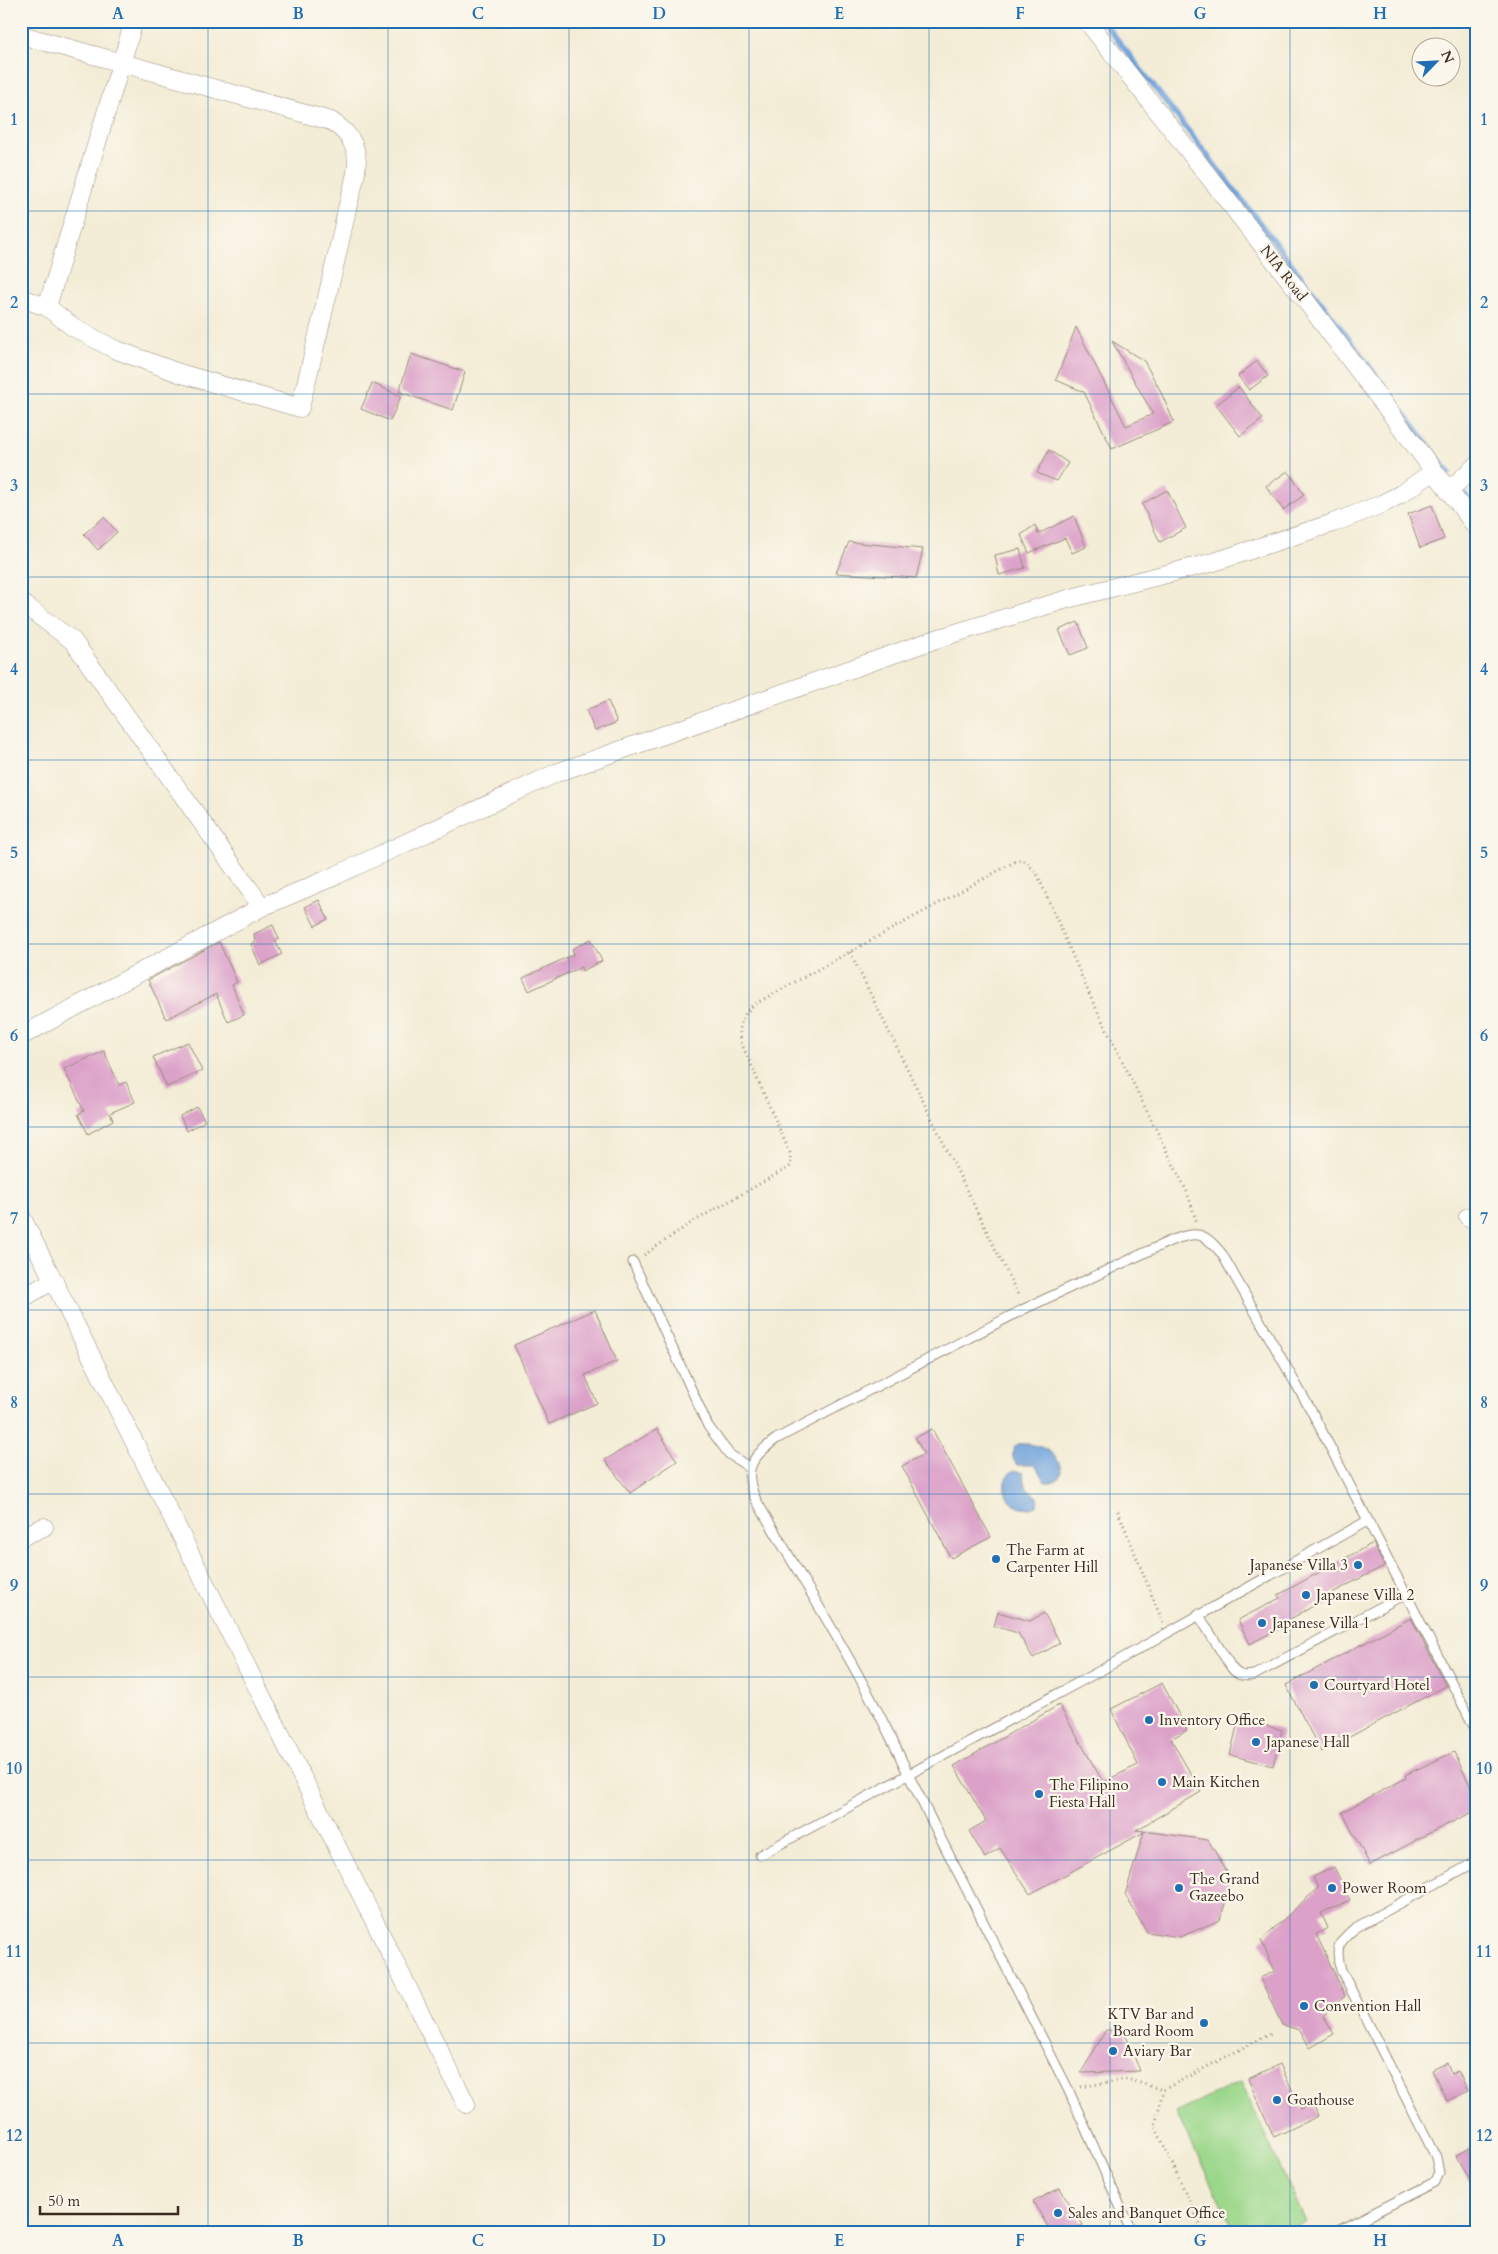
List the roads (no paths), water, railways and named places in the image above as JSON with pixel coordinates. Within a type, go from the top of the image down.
[{"type":"street","points":[[47,307],[134,21]]},
{"type":"street","name":"NIA Road","points":[[1087,21],[1306,301],[1477,528]]},
{"type":"street","points":[[21,35],[331,121],[343,129],[351,139],[356,150],[356,168],[338,252],[300,408],[179,373],[114,349],[74,328],[47,307],[21,298]]},
{"type":"street","points":[[1448,490],[1477,465]]},
{"type":"street","points":[[21,1036],[262,907],[328,879],[556,773],[939,638],[1114,586],[1214,562],[1333,523],[1401,494],[1433,472]]},
{"type":"street","points":[[22,603],[73,641],[262,907]]},
{"type":"street","points":[[21,1216],[466,2104]]},
{"type":"street","points":[[21,1299],[54,1280]]},
{"type":"street","points":[[21,1538],[44,1528]]},
{"type":"lane","points":[[1132,2233],[1068,2089],[858,1675],[756,1500],[750,1486],[750,1468],[757,1454],[776,1438],[1024,1308],[1170,1241],[1185,1235],[1199,1234],[1210,1240],[1222,1254],[1312,1414],[1477,1732]]},
{"type":"lane","points":[[633,1262],[708,1426],[729,1454],[750,1468]]},
{"type":"lane","points":[[760,1855],[908,1776],[1367,1521]]},
{"type":"lane","points":[[1198,1614],[1231,1667],[1237,1674],[1245,1677],[1254,1675],[1405,1594]]},
{"type":"lane","points":[[1334,2233],[1436,2182],[1439,2173],[1436,2157],[1341,1970],[1337,1954],[1340,1940],[1354,1928],[1477,1861]]},
{"type":"water","points":[[1018,1444],[1034,1445],[1046,1449],[1059,1463],[1061,1471],[1059,1477],[1054,1481],[1045,1482],[1035,1465],[1017,1465],[1013,1454],[1014,1448]]},
{"type":"water","points":[[1014,1470],[1023,1473],[1027,1489],[1038,1497],[1037,1506],[1019,1507],[1007,1497],[1005,1482],[1008,1475]]},
{"type":"waterway","points":[[1103,21],[1331,315],[1449,473]]},
{"type":"waterway","points":[[1461,490],[1477,509]]},
{"type":"place","name":"The Farm at Carpenter Hill","points":[[996,1559]]},
{"type":"place","name":"Japanese Villa 3","points":[[1358,1565]]},
{"type":"place","name":"Japanese Villa 2","points":[[1306,1595]]},
{"type":"place","name":"Japanese Villa 1","points":[[1262,1623]]},
{"type":"place","name":"Courtyard Hotel","points":[[1314,1685]]},
{"type":"place","name":"Inventory Office","points":[[1149,1720]]},
{"type":"place","name":"Japanese Hall","points":[[1256,1742]]},
{"type":"place","name":"Main Kitchen","points":[[1162,1782]]},
{"type":"place","name":"The Filipino Fiesta Hall","points":[[1039,1794]]},
{"type":"place","name":"The Grand Gazeebo","points":[[1179,1888]]},
{"type":"place","name":"Power Room","points":[[1332,1888]]},
{"type":"place","name":"Convention Hall","points":[[1304,2006]]},
{"type":"place","name":"KTV Bar and Board Room","points":[[1204,2023]]},
{"type":"place","name":"Aviary Bar","points":[[1113,2051]]},
{"type":"place","name":"Goathouse","points":[[1277,2100]]},
{"type":"place","name":"Sales and Banquet Office","points":[[1058,2213]]}]
